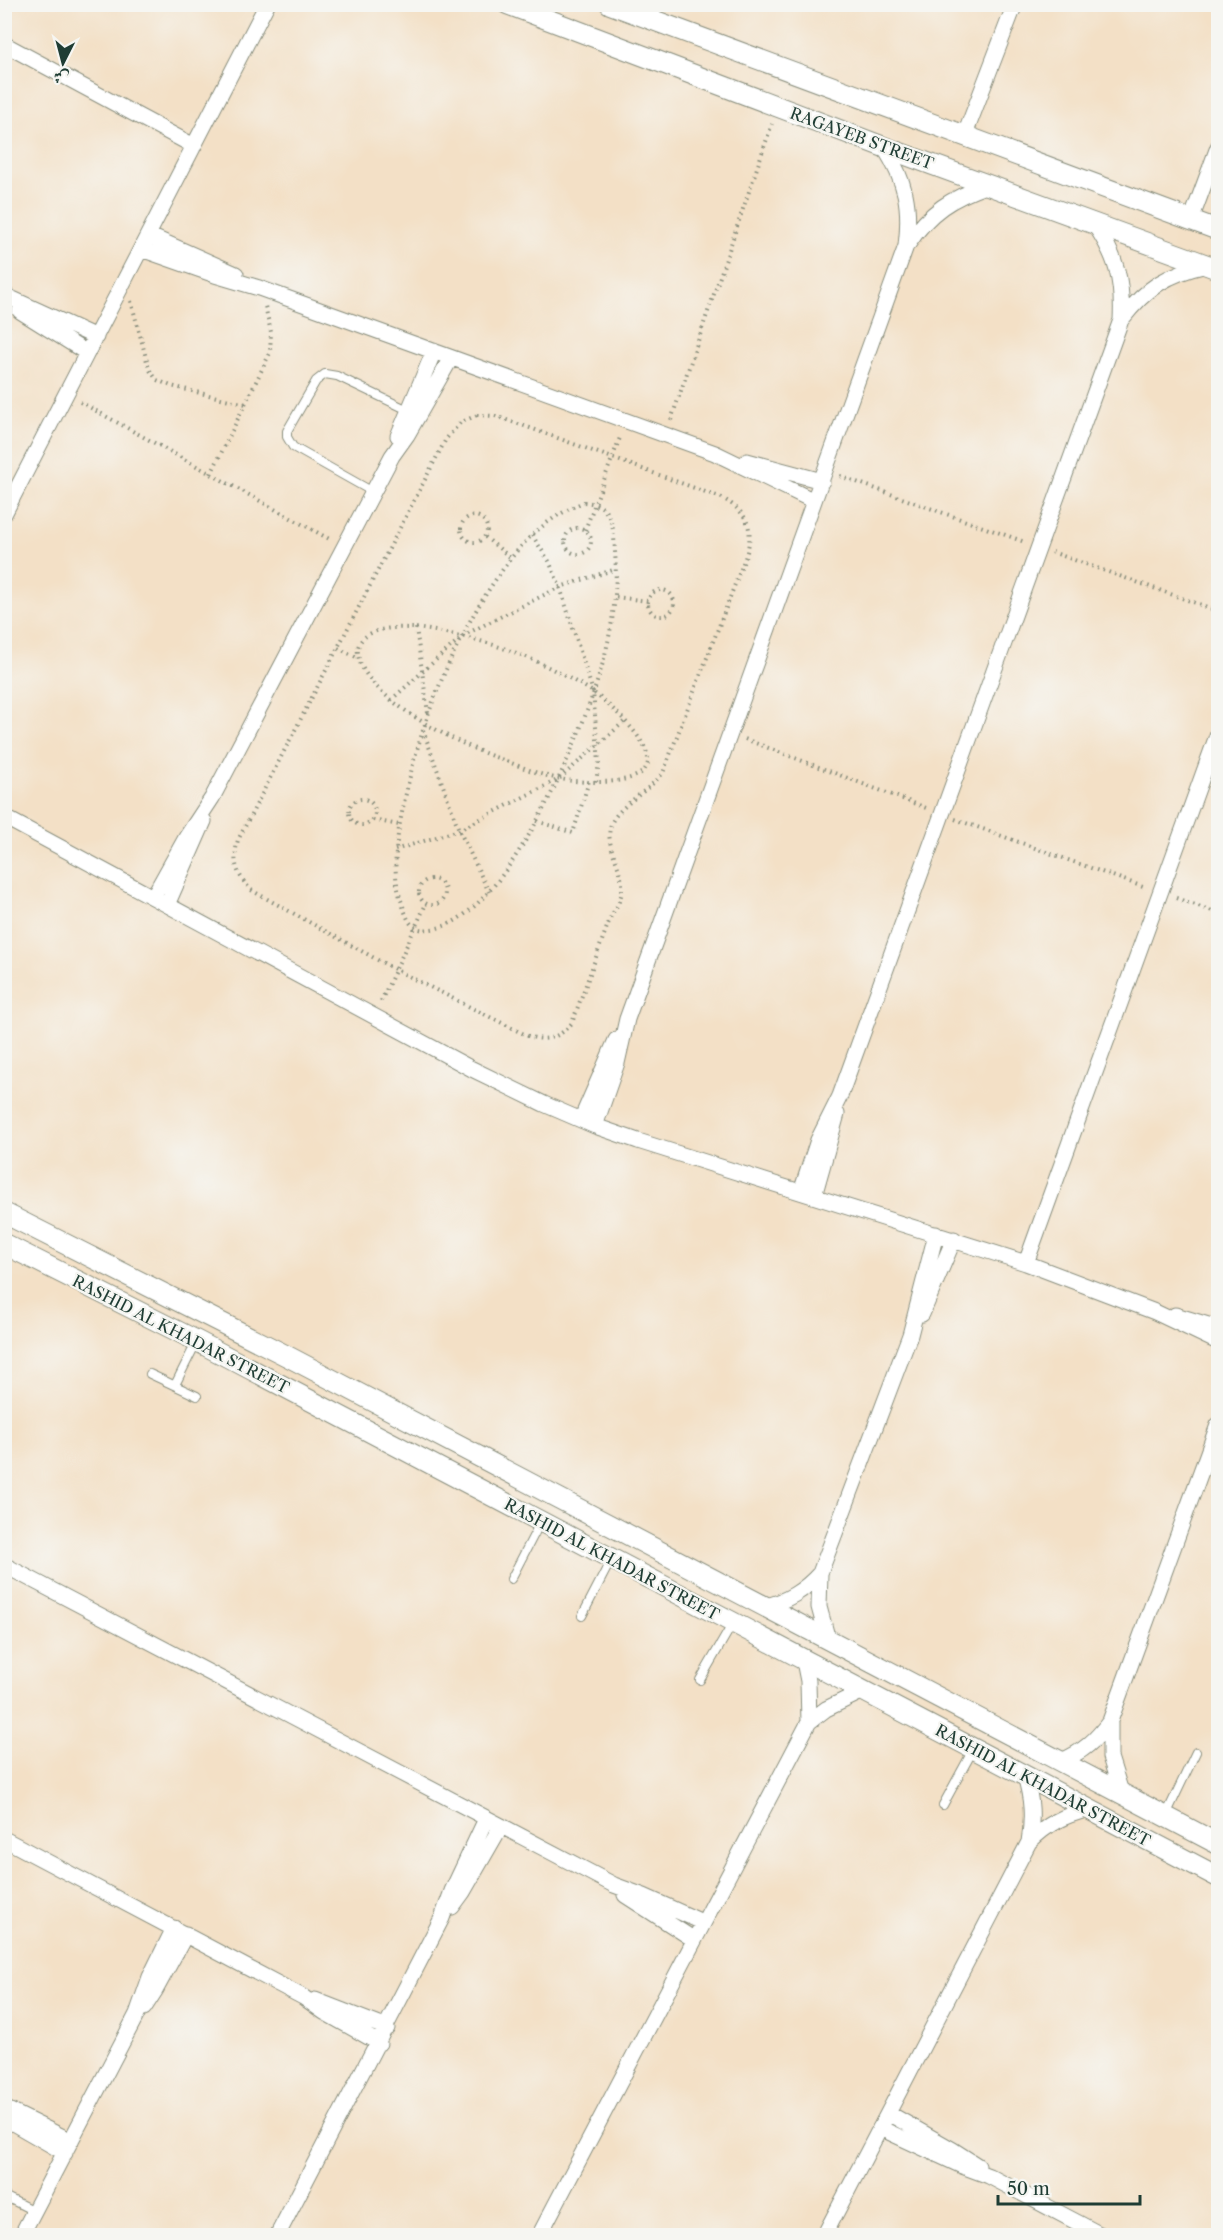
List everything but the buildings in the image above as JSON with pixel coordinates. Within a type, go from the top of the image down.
[{"type":"street","points":[[4,514],[267,4]]},
{"type":"street","name":"RAGAYEB STREET","points":[[507,4],[885,147],[1213,267]]},
{"type":"street","points":[[610,4],[1218,230]]},
{"type":"street","points":[[964,137],[1015,4]]},
{"type":"street","points":[[4,44],[194,146]]},
{"type":"street","points":[[580,1120],[627,1019],[906,246],[909,221],[906,195],[898,170],[885,147]]},
{"type":"street","points":[[1191,220],[1218,147]]},
{"type":"street","points":[[906,246],[921,225],[939,207],[962,194],[988,185]]},
{"type":"street","points":[[1095,225],[1109,246],[1118,270],[1123,295],[1122,320]]},
{"type":"street","points":[[144,242],[215,275],[260,289],[715,453],[822,481]]},
{"type":"street","points":[[807,1194],[832,1138],[840,1096],[1122,320],[1138,299],[1158,282],[1182,271],[1213,267]]},
{"type":"street","points":[[4,295],[96,337]]},
{"type":"street","points":[[4,301],[87,353]]},
{"type":"street","points":[[392,456],[408,410],[434,351]]},
{"type":"street","points":[[153,897],[187,836],[212,798],[392,456],[411,429],[451,358]]},
{"type":"street","points":[[715,453],[814,501]]},
{"type":"street","points":[[1026,1263],[1218,733]]},
{"type":"street","points":[[167,905],[196,841],[212,798]]},
{"type":"street","points":[[4,817],[508,1087],[580,1120],[638,1141],[1026,1263],[1155,1312],[1218,1342]]},
{"type":"street","points":[[595,1126],[617,1063],[627,1019]]},
{"type":"street","name":"RASHID AL KHADAR STREET","points":[[4,1213],[290,1357],[1218,1844]]},
{"type":"street","points":[[828,1640],[819,1607],[820,1573],[910,1335],[936,1234]]},
{"type":"street","points":[[910,1335],[927,1303],[954,1239]]},
{"type":"street","name":"RASHID AL KHADAR STREET","points":[[4,1244],[197,1341],[1218,1877]]},
{"type":"street","points":[[1155,1312],[1178,1315],[1218,1328]]},
{"type":"street","points":[[1061,1761],[1089,1746],[1110,1721],[1215,1444]]},
{"type":"street","points":[[4,1565],[614,1886],[693,1939]]},
{"type":"street","points":[[763,1607],[795,1596],[809,1586],[820,1573]]},
{"type":"street","points":[[804,1661],[809,1722]]},
{"type":"street","points":[[539,2235],[809,1722],[826,1709],[863,1691]]},
{"type":"street","points":[[1110,1721],[1110,1757],[1121,1792]]},
{"type":"street","points":[[824,2235],[1029,1842],[1033,1820],[1032,1797],[1025,1776]]},
{"type":"street","points":[[1029,1842],[1056,1820],[1090,1809]]},
{"type":"street","points":[[278,2235],[442,1918],[452,1891],[486,1819]]},
{"type":"street","points":[[442,1918],[463,1892],[501,1826]]},
{"type":"street","points":[[4,1839],[303,1997],[324,2012],[379,2043]]},
{"type":"street","points":[[614,1886],[644,1896],[702,1922]]},
{"type":"street","points":[[21,2235],[137,2014],[155,1991],[180,1931]]},
{"type":"street","points":[[303,1997],[328,2004],[387,2028]]},
{"type":"street","points":[[4,2108],[68,2147]]},
{"type":"street","points":[[888,2113],[963,2155],[989,2176]]},
{"type":"street","points":[[4,2118],[68,2147]]},
{"type":"street","points":[[880,2128],[989,2176],[1103,2235]]},
{"type":"lane","points":[[373,492],[293,447],[287,437],[287,431],[316,381],[325,374],[337,376],[408,410]]},
{"type":"lane","points":[[175,1385],[197,1341]]},
{"type":"lane","points":[[150,1374],[197,1396]]},
{"type":"lane","points":[[511,1579],[540,1521]]},
{"type":"lane","points":[[582,1616],[612,1559]]},
{"type":"lane","points":[[700,1680],[733,1623]]},
{"type":"lane","points":[[943,1805],[974,1749]]},
{"type":"lane","points":[[1165,1816],[1196,1752]]},
{"type":"lane","points":[[4,2196],[34,2211]]},
{"type":"path","points":[[666,435],[777,106]]},
{"type":"path","points":[[211,474],[266,364],[272,343],[260,289]]},
{"type":"path","points":[[120,290],[132,302],[149,369],[157,380],[171,386],[246,404]]},
{"type":"path","points":[[66,395],[344,547]]},
{"type":"path","points":[[477,415],[495,416],[722,498],[735,505],[745,516],[750,530],[750,544],[663,773],[654,784],[618,812],[611,823],[609,835],[620,871],[622,892],[572,1023],[564,1033],[540,1040],[528,1036],[396,970],[251,890],[241,880],[235,867],[234,853],[238,840],[338,648],[446,439],[460,423],[477,415]]},
{"type":"path","points":[[585,530],[626,421]]},
{"type":"path","points":[[584,501],[596,503],[605,510],[613,525],[616,569],[616,597],[609,640],[593,692],[559,779],[537,821],[506,870],[489,892],[468,911],[444,926],[425,930],[416,928],[409,923],[400,899],[395,875],[395,850],[409,777],[423,729],[464,635],[482,602],[511,558],[532,535],[562,511],[584,501]]},
{"type":"path","points":[[478,516],[484,519],[488,531],[485,537],[474,543],[463,537],[462,524],[466,519],[478,516]]},
{"type":"path","points":[[573,529],[585,530],[592,539],[591,545],[583,554],[572,553],[565,543],[568,532],[573,529]]},
{"type":"path","points":[[532,535],[549,561],[560,587],[593,692],[599,763],[596,782]]},
{"type":"path","points":[[485,537],[511,558]]},
{"type":"path","points":[[391,700],[464,635],[560,587],[616,569]]},
{"type":"path","points":[[666,590],[674,599],[675,605],[673,610],[662,616],[652,612],[648,601],[654,591],[666,590]]},
{"type":"path","points":[[616,597],[648,601]]},
{"type":"path","points":[[417,628],[428,714]]},
{"type":"path","points":[[417,628],[464,635],[508,649],[593,692],[625,721],[646,748],[649,761],[644,771],[631,779],[596,782],[559,779],[485,754],[425,723],[391,700],[369,679],[358,658],[357,647],[363,638],[381,630],[417,628]]},
{"type":"path","points":[[338,648],[358,658]]},
{"type":"path","points":[[395,850],[459,830],[559,779],[625,721]]},
{"type":"path","points":[[423,729],[459,830],[489,892]]},
{"type":"path","points":[[730,734],[942,814],[1218,913]]},
{"type":"path","points":[[537,821],[573,834],[590,781]]},
{"type":"path","points":[[373,820],[375,808],[371,802],[365,799],[353,802],[348,813],[350,820],[362,826],[373,820],[399,825]]},
{"type":"path","points":[[429,879],[442,882],[445,887],[443,900],[432,905],[426,904],[419,893],[420,886],[429,879]]},
{"type":"path","points":[[374,1016],[426,904]]}]
